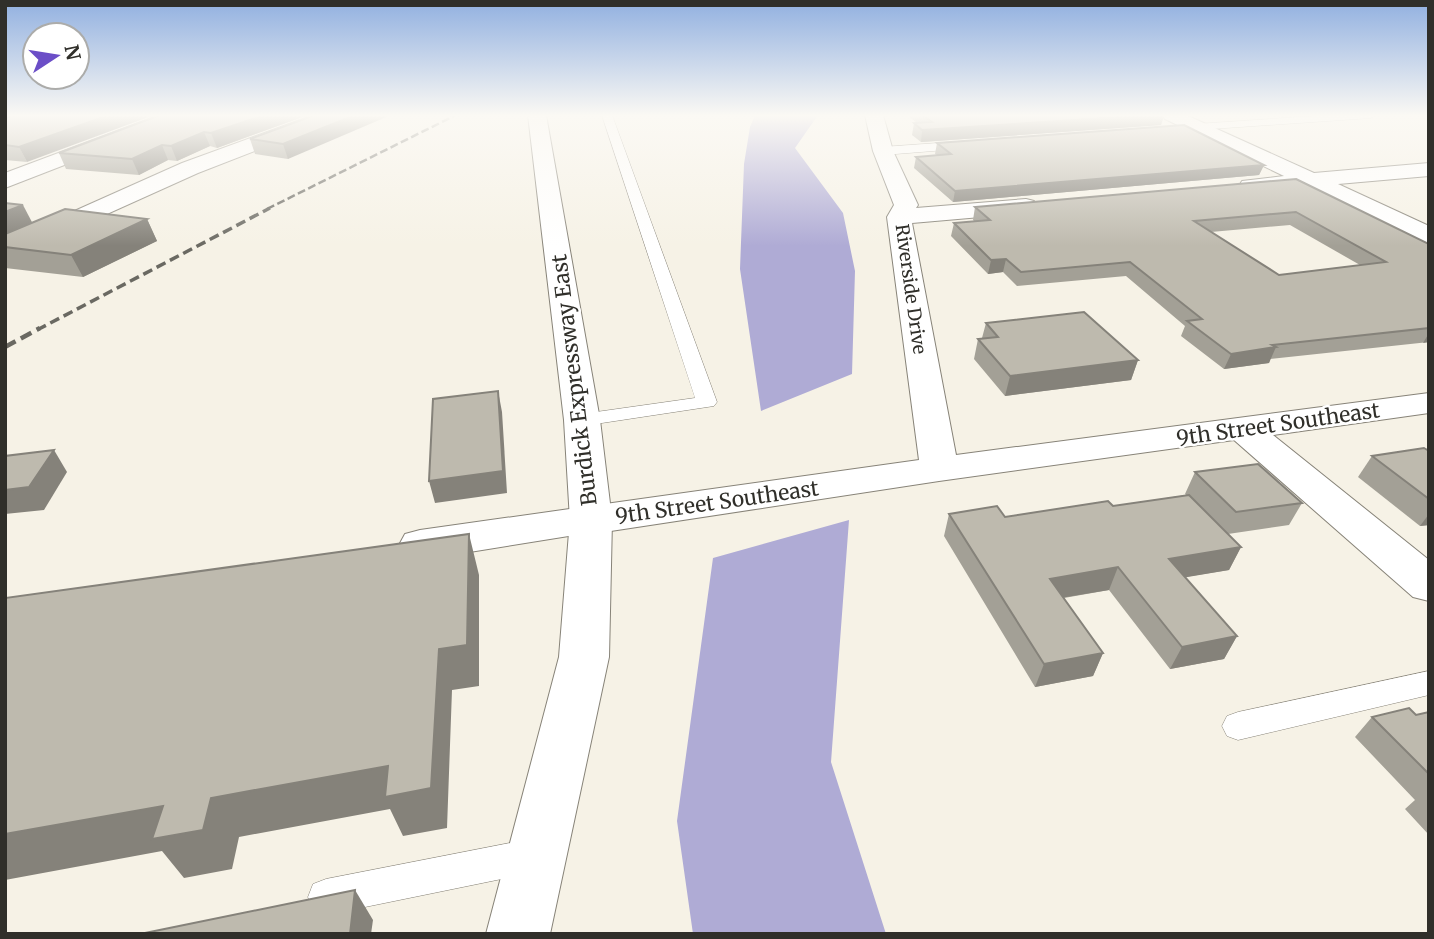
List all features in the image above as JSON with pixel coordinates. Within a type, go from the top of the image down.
[{"type":"street","points":[[5,181],[62,159]]},
{"type":"street","points":[[5,252],[214,159]]},
{"type":"street","name":"Burdick Expressway East","points":[[518,934],[584,657],[591,520],[582,420],[544,159]]},
{"type":"street","name":"Riverside Drive","points":[[887,159],[906,205],[899,217],[939,469]]},
{"type":"street","points":[[1266,159],[1429,236]]},
{"type":"street","points":[[1230,188],[1429,169]]},
{"type":"street","points":[[899,217],[1052,204]]},
{"type":"street","name":"9th Street Southeast","points":[[387,550],[939,469],[1429,403]]},
{"type":"street","points":[[1242,428],[1429,585]]},
{"type":"lane","points":[[582,420],[706,402],[622,159]]},
{"type":"lane","points":[[1238,726],[1429,683]]},
{"type":"lane","points":[[293,904],[537,855]]},
{"type":"shaded area","points":[[745,159],[803,159],[843,213],[855,271],[852,374],[761,411],[740,269]]},
{"type":"shaded area","points":[[849,520],[831,762],[886,934],[693,934],[677,821],[713,558]]},
{"type":"building","points":[[918,159],[1252,159],[1264,165],[955,191]]},
{"type":"building","points":[[1296,179],[1429,244],[1429,328],[1272,345],[1276,347],[1231,354],[1187,321],[1202,319],[1130,262],[1021,272],[1006,259],[991,260],[954,223],[990,220],[975,207]],"holes":[[[1296,212],[1386,262],[1279,275],[1194,221]]]},
{"type":"building","points":[[5,203],[23,205],[5,212]]},
{"type":"building","points":[[65,209],[147,219],[71,255],[5,247],[5,234]]},
{"type":"building","points":[[1084,312],[1138,360],[1010,376],[978,339],[998,337],[986,323]]},
{"type":"building","points":[[498,391],[503,471],[429,481],[433,399]]},
{"type":"building","points":[[1424,448],[1429,451],[1429,499],[1372,456]]},
{"type":"building","points":[[54,450],[29,487],[5,490],[5,456]]},
{"type":"building","points":[[1258,464],[1302,503],[1236,512],[1195,472]]},
{"type":"building","points":[[1189,495],[1241,547],[1169,559],[1237,636],[1182,647],[1118,567],[1050,579],[1103,653],[1044,664],[949,514],[997,506],[1005,517],[1108,501],[1113,506]]},
{"type":"building","points":[[469,534],[467,645],[439,649],[431,788],[385,797],[388,766],[211,798],[203,830],[152,839],[163,806],[5,834],[5,598]]},
{"type":"building","points":[[1409,708],[1416,715],[1429,712],[1429,774],[1372,717]]},
{"type":"building","points":[[355,890],[350,934],[140,934]]},
{"type":"railway","points":[[267,209],[368,159]]},
{"type":"railway","points":[[37,330],[270,208]]},
{"type":"railway","points":[[5,347],[40,328]]}]
